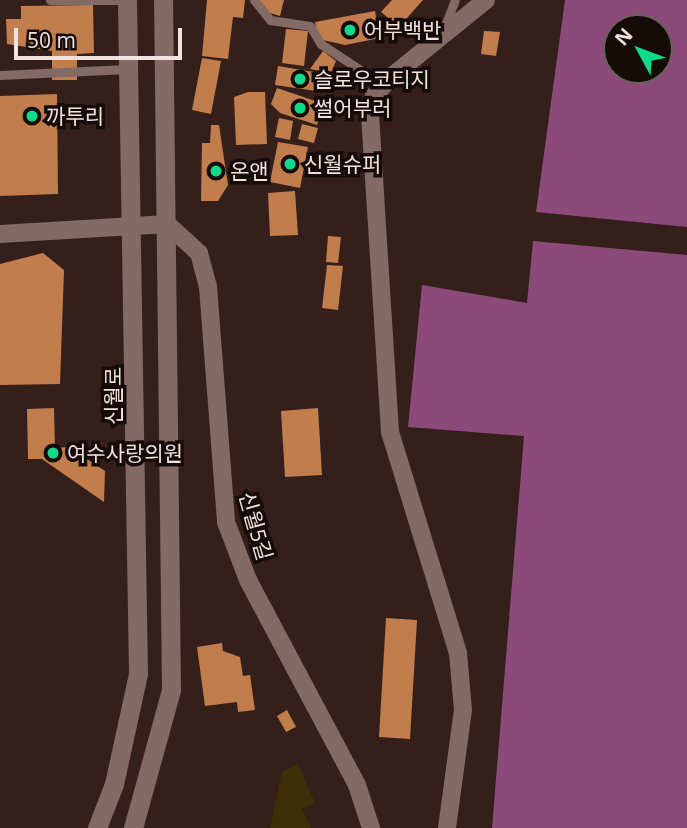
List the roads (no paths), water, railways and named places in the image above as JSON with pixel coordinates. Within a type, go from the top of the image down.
[{"type":"street","name":"신월로","points":[[97,828],[114,784],[138,674],[135,225],[127,0]]},
{"type":"street","points":[[134,828],[172,690],[163,0]]},
{"type":"street","points":[[447,828],[463,709],[459,665],[390,432],[369,127],[370,104],[383,85],[486,0]]},
{"type":"street","points":[[0,234],[167,224]]},
{"type":"street","name":"신월5길","points":[[167,224],[191,241],[205,268],[216,440],[235,549],[357,785],[371,828]]},
{"type":"lane","points":[[50,0],[116,0]]},
{"type":"lane","points":[[254,0],[271,20],[310,26],[321,44],[383,85]]},
{"type":"lane","points":[[440,37],[455,0]]},
{"type":"lane","points":[[0,75],[130,69]]},
{"type":"place","name":"어부백반","points":[[350,30]]},
{"type":"place","name":"슬로우코티지","points":[[300,79]]},
{"type":"place","name":"썰어부러","points":[[300,108]]},
{"type":"place","name":"까투리","points":[[32,116]]},
{"type":"place","name":"신월슈퍼","points":[[290,164]]},
{"type":"place","name":"온앤","points":[[216,171]]},
{"type":"place","name":"여수사랑의원","points":[[53,453]]}]
